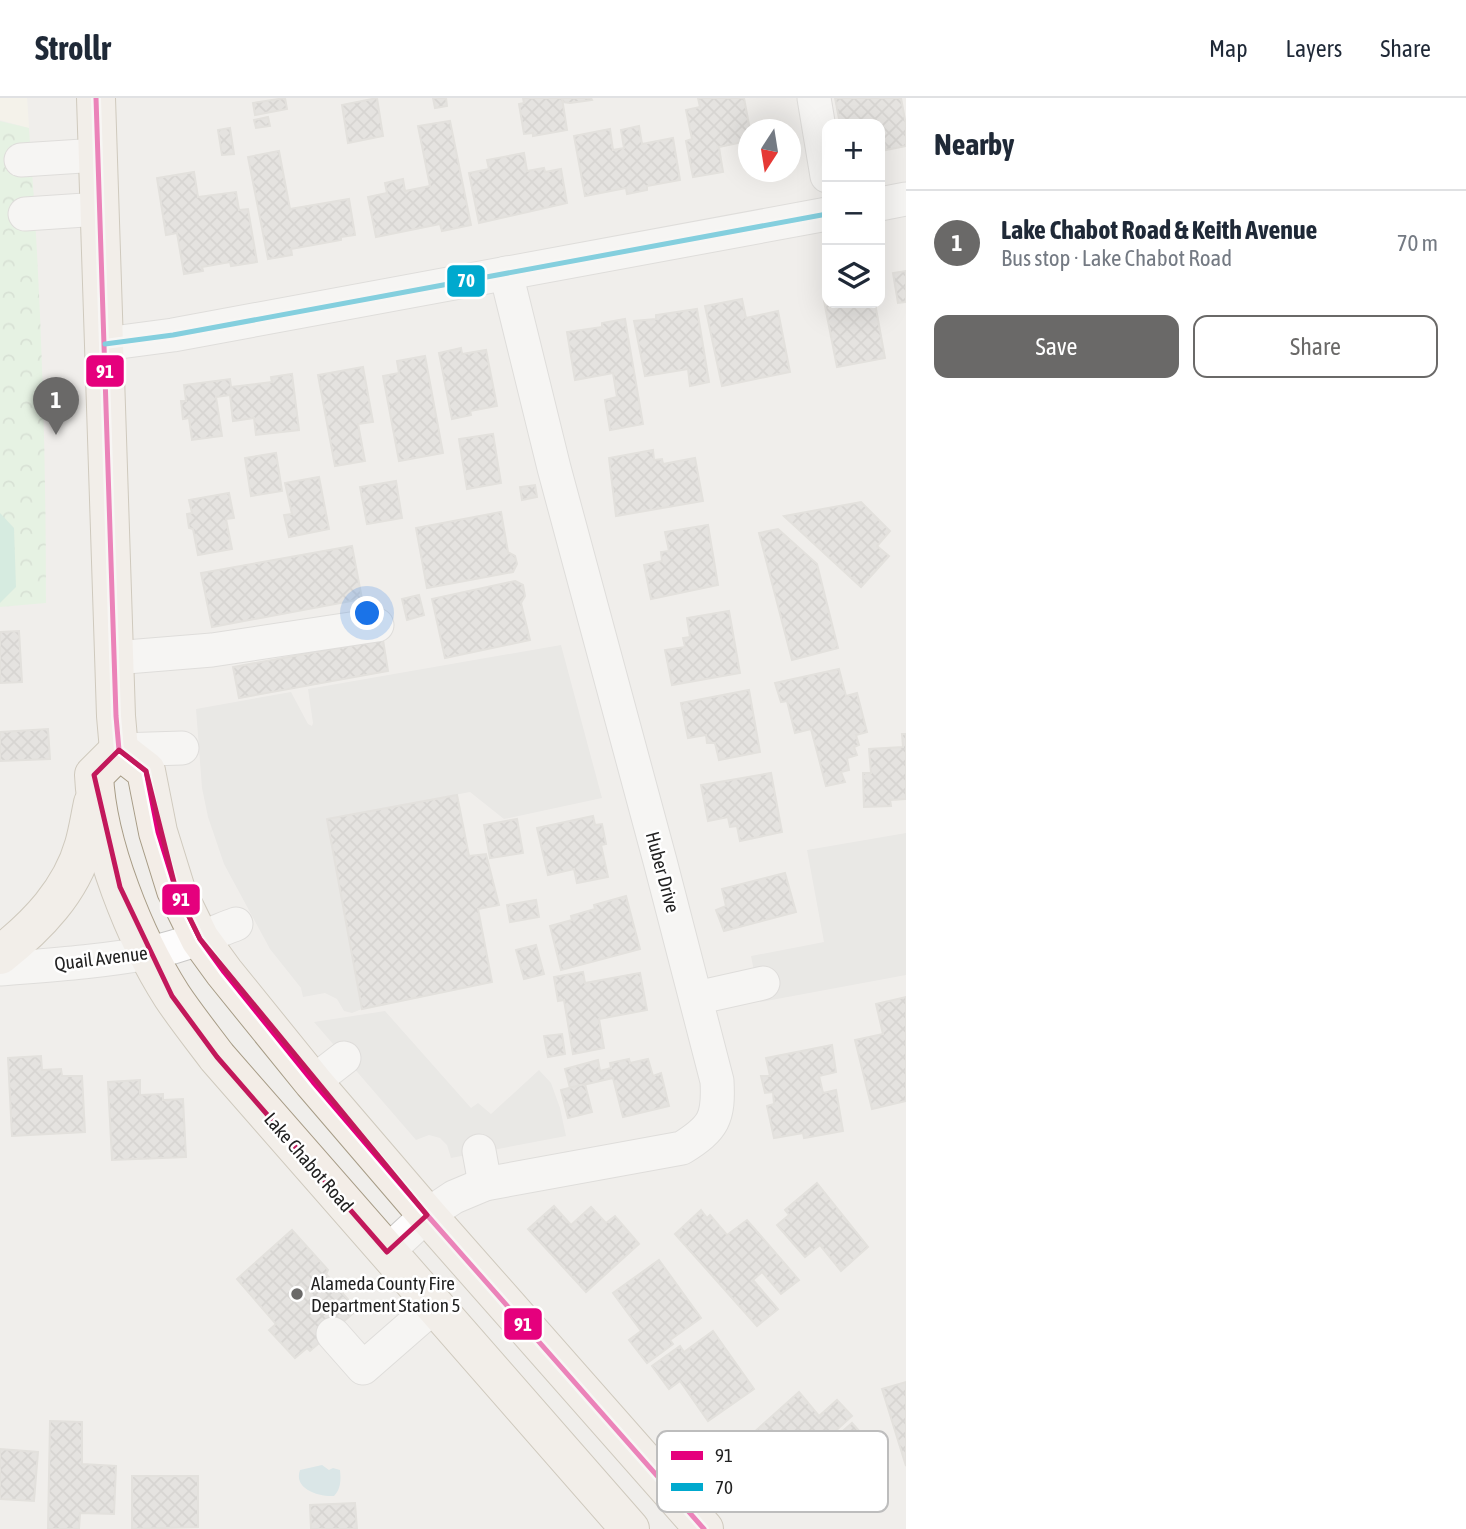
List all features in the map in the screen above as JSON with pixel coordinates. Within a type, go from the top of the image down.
[{"type":"main road","points":[[0,955],[46,914],[61,893],[84,846],[95,794],[94,775],[119,750],[96,98]]},
{"type":"main road","points":[[119,750],[146,771],[158,832],[176,890],[200,939],[313,1082],[657,1476]]},
{"type":"main road","name":"Lake Chabot Road","points":[[95,794],[120,887],[149,953],[172,996],[217,1057],[630,1529]]},
{"type":"main road","points":[[689,1512],[704,1529]]},
{"type":"street","points":[[814,98],[822,146]]},
{"type":"street","points":[[21,160],[98,155]]},
{"type":"street","points":[[885,203],[906,199]]},
{"type":"street","points":[[25,214],[100,209]]},
{"type":"street","points":[[105,344],[173,335],[822,215]]},
{"type":"street","name":"Huber Drive","points":[[387,1252],[427,1215],[454,1197],[485,1184],[682,1147],[702,1136],[714,1122],[718,1104],[717,1081],[696,998],[554,468],[506,272]]},
{"type":"street","points":[[114,658],[212,650],[377,625]]},
{"type":"street","points":[[119,750],[182,748]]},
{"type":"street","name":"Quail Avenue","points":[[0,969],[104,960],[149,953],[200,939],[236,924]]},
{"type":"street","points":[[696,998],[763,983]]},
{"type":"street","points":[[313,1082],[344,1058]]},
{"type":"street","points":[[479,1151],[485,1184]]},
{"type":"street","points":[[333,1334],[363,1368],[435,1306]]},
{"type":"highlighted area","points":[[119,750],[146,771],[176,890],[200,939],[427,1215],[387,1252],[217,1057],[172,996],[120,887],[94,775]]},
{"type":"shaded area","points":[[0,98],[27,98],[29,128],[0,120]]},
{"type":"shaded area","points":[[561,645],[602,798],[504,819],[470,792],[327,819],[362,1009],[352,1013],[344,1011],[337,999],[325,993],[303,997],[301,988],[270,949],[224,864],[208,817],[202,788],[196,709],[291,692],[308,724],[312,726],[308,689]]},
{"type":"shaded area","points":[[906,833],[906,975],[760,1002],[751,956],[824,942],[807,850]]},
{"type":"shaded area","points":[[385,1011],[471,1108],[478,1103],[491,1114],[539,1070],[551,1083],[566,1136],[451,1158],[447,1145],[440,1138],[429,1135],[416,1140],[314,1022]]},
{"type":"green space","points":[[0,121],[29,128],[42,365],[46,603],[0,607]]},
{"type":"green space","points":[[0,513],[14,528],[16,587],[0,603]]},
{"type":"water","points":[[322,1465],[329,1470],[340,1470],[340,1484],[334,1496],[315,1493],[300,1482],[300,1470]]},
{"type":"building","points":[[285,98],[287,109],[255,115],[253,103]]},
{"type":"building","points":[[377,98],[383,136],[348,143],[342,105]]},
{"type":"building","points":[[433,98],[446,98],[447,106],[435,108]]},
{"type":"building","points":[[523,98],[562,98],[567,130],[533,136],[533,133],[524,134],[519,104],[524,103]]},
{"type":"building","points":[[562,98],[592,100],[570,103],[563,102]]},
{"type":"building","points":[[698,98],[744,98],[748,119],[738,119],[738,143],[719,147],[723,172],[693,177],[686,141],[692,139],[686,110],[700,107]]},
{"type":"building","points":[[835,98],[901,98],[906,125],[906,146],[886,150],[885,119],[839,119]]},
{"type":"building","points":[[268,117],[270,126],[256,128],[254,120]]},
{"type":"building","points":[[450,121],[471,225],[442,231],[440,224],[376,237],[368,197],[387,193],[385,183],[403,179],[405,191],[430,186],[418,126]]},
{"type":"building","points":[[639,126],[642,144],[673,138],[680,180],[647,186],[647,190],[627,194],[626,188],[585,196],[574,136],[610,129],[613,150],[624,148],[621,130]]},
{"type":"building","points":[[230,128],[234,154],[222,155],[218,130]]},
{"type":"building","points":[[279,151],[290,209],[349,199],[355,235],[291,249],[292,255],[268,259],[248,157]]},
{"type":"building","points":[[524,153],[527,171],[561,169],[567,203],[479,223],[469,173],[489,169],[487,160]]},
{"type":"building","points":[[194,172],[198,197],[236,192],[239,210],[248,209],[257,262],[231,266],[230,262],[202,267],[203,271],[184,274],[177,233],[166,235],[157,178]]},
{"type":"building","points":[[906,271],[906,302],[898,303],[893,273]]},
{"type":"building","points":[[742,299],[746,318],[778,311],[790,372],[722,386],[705,306]]},
{"type":"building","points":[[825,308],[876,308],[885,358],[837,367]]},
{"type":"building","points":[[697,309],[709,382],[690,386],[688,369],[645,376],[634,321],[656,319],[656,315]]},
{"type":"building","points":[[625,319],[643,424],[610,430],[605,400],[617,397],[613,373],[575,380],[567,332],[602,327],[602,323]]},
{"type":"building","points":[[461,348],[462,354],[486,350],[497,406],[470,411],[471,415],[452,419],[439,353]]},
{"type":"building","points":[[425,356],[443,453],[399,461],[383,376],[399,373],[397,361]]},
{"type":"building","points":[[363,367],[373,422],[358,424],[365,461],[335,466],[318,375]]},
{"type":"building","points":[[292,374],[299,430],[256,435],[254,418],[233,421],[230,395],[216,397],[222,436],[192,440],[189,418],[183,419],[181,401],[186,401],[184,385],[230,379],[231,387],[272,382],[271,377]]},
{"type":"building","points":[[493,434],[501,483],[467,489],[459,439]]},
{"type":"building","points":[[653,450],[654,460],[662,459],[663,464],[695,458],[703,501],[616,516],[609,458]]},
{"type":"building","points":[[276,453],[282,491],[251,496],[245,458]]},
{"type":"building","points":[[319,477],[329,529],[289,537],[284,515],[292,514],[285,483]]},
{"type":"building","points":[[396,481],[402,518],[367,524],[360,487]]},
{"type":"building","points":[[535,485],[537,497],[522,500],[520,487]]},
{"type":"building","points":[[229,493],[234,518],[226,519],[232,549],[198,555],[193,529],[189,528],[187,514],[192,513],[189,500]]},
{"type":"building","points":[[861,502],[890,531],[877,546],[889,556],[861,587],[784,516]]},
{"type":"building","points":[[501,512],[508,552],[515,556],[517,564],[513,572],[427,588],[416,528]]},
{"type":"building","points":[[708,525],[718,585],[651,599],[644,565],[662,561],[661,552],[669,551],[665,532]]},
{"type":"building","points":[[778,529],[817,564],[838,648],[792,660],[759,533]]},
{"type":"building","points":[[352,546],[362,599],[212,627],[201,573]]},
{"type":"building","points":[[515,581],[523,585],[525,596],[521,603],[530,640],[445,658],[432,599]]},
{"type":"building","points":[[419,595],[424,615],[407,620],[402,599]]},
{"type":"building","points":[[729,611],[740,673],[672,685],[665,650],[685,647],[683,638],[690,637],[687,618]]},
{"type":"building","points":[[19,631],[22,682],[0,683],[0,632]]},
{"type":"building","points":[[383,640],[388,671],[239,698],[233,667]]},
{"type":"building","points":[[839,669],[846,696],[857,693],[867,732],[856,735],[859,745],[854,747],[857,755],[847,758],[849,770],[841,772],[845,782],[826,786],[811,729],[795,733],[787,701],[781,702],[775,683]]},
{"type":"building","points":[[749,690],[760,752],[719,760],[715,743],[707,743],[706,735],[688,738],[681,703]]},
{"type":"building","points":[[48,729],[50,759],[0,761],[0,732]]},
{"type":"building","points":[[902,734],[906,734],[906,799],[890,800],[891,806],[864,807],[863,773],[871,773],[869,749],[903,747]]},
{"type":"building","points":[[771,773],[782,832],[740,841],[737,826],[730,827],[728,817],[708,821],[701,785]]},
{"type":"building","points":[[457,795],[469,856],[486,854],[499,905],[478,909],[492,982],[362,1009],[327,819]]},
{"type":"building","points":[[593,816],[595,825],[602,824],[606,844],[601,845],[608,877],[577,883],[574,869],[548,875],[537,828]]},
{"type":"building","points":[[517,819],[523,853],[490,858],[484,825]]},
{"type":"building","points":[[785,873],[796,912],[724,931],[716,910],[726,906],[722,889]]},
{"type":"building","points":[[626,896],[640,949],[561,970],[550,926],[572,920],[571,916],[595,909],[594,905]]},
{"type":"building","points":[[536,900],[539,917],[510,922],[507,905]]},
{"type":"building","points":[[536,945],[544,974],[524,979],[516,950]]},
{"type":"building","points":[[583,972],[585,983],[640,973],[647,1010],[599,1019],[604,1048],[573,1054],[564,1000],[558,1001],[554,977]]},
{"type":"building","points":[[906,997],[906,1101],[872,1109],[855,1040],[883,1034],[876,1004]]},
{"type":"building","points":[[562,1034],[565,1054],[548,1057],[544,1036]]},
{"type":"building","points":[[832,1045],[836,1072],[819,1076],[823,1093],[836,1090],[843,1131],[804,1138],[803,1133],[774,1138],[767,1106],[774,1104],[773,1092],[765,1093],[761,1076],[770,1076],[766,1058]]},
{"type":"building","points":[[41,1056],[42,1070],[61,1069],[62,1076],[82,1076],[85,1132],[12,1136],[8,1058]]},
{"type":"building","points":[[629,1059],[630,1063],[648,1059],[653,1076],[661,1073],[669,1106],[623,1117],[613,1078],[570,1088],[565,1069],[598,1060],[600,1071],[611,1068],[610,1063]]},
{"type":"building","points":[[140,1080],[140,1095],[163,1094],[163,1100],[183,1099],[186,1157],[112,1160],[108,1082]]},
{"type":"building","points":[[585,1084],[592,1112],[568,1118],[561,1090]]},
{"type":"building","points":[[817,1183],[868,1247],[841,1271],[820,1245],[805,1257],[777,1225],[789,1215],[785,1210]]},
{"type":"building","points":[[554,1206],[571,1225],[591,1207],[606,1223],[615,1216],[639,1244],[586,1292],[528,1229]]},
{"type":"building","points":[[701,1210],[707,1218],[710,1215],[727,1235],[747,1220],[799,1280],[781,1294],[762,1272],[753,1280],[778,1309],[757,1326],[675,1234]]},
{"type":"building","name":"Alameda County Fire Department Station 5","points":[[292,1230],[328,1270],[326,1274],[357,1310],[310,1351],[307,1348],[295,1358],[269,1330],[276,1324],[237,1279]]},
{"type":"building","points":[[659,1260],[701,1318],[670,1340],[673,1344],[647,1363],[629,1340],[641,1331],[613,1293]]},
{"type":"building","points":[[713,1331],[754,1389],[708,1421],[680,1381],[669,1389],[652,1366],[680,1346],[684,1352]]},
{"type":"building","points":[[906,1382],[906,1466],[882,1389]]},
{"type":"building","points":[[799,1392],[819,1416],[837,1400],[852,1416],[835,1431],[755,1431]]},
{"type":"building","points":[[50,1421],[82,1422],[82,1464],[116,1466],[114,1514],[80,1513],[79,1529],[48,1529]]},
{"type":"building","points":[[852,1423],[859,1431],[843,1431]]},
{"type":"building","points":[[0,1449],[38,1452],[34,1501],[0,1499]]},
{"type":"building","points":[[132,1476],[198,1476],[198,1527],[132,1529]]},
{"type":"building","points":[[355,1503],[357,1529],[311,1529],[310,1505]]},
{"type":"transit line","name":"91","points":[[96,98],[119,750],[146,771],[158,832],[176,890],[200,939],[313,1082],[657,1476]]},
{"type":"transit line","name":"70","points":[[105,344],[173,335],[822,215]]},
{"type":"transit line","name":"91","points":[[689,1512],[704,1529]]},
{"type":"place","name":"Lake Chabot Road & Keith Avenue","points":[[56,435]]},
{"type":"place","name":"Alameda County Fire Department Station 5","points":[[297,1294]]}]
